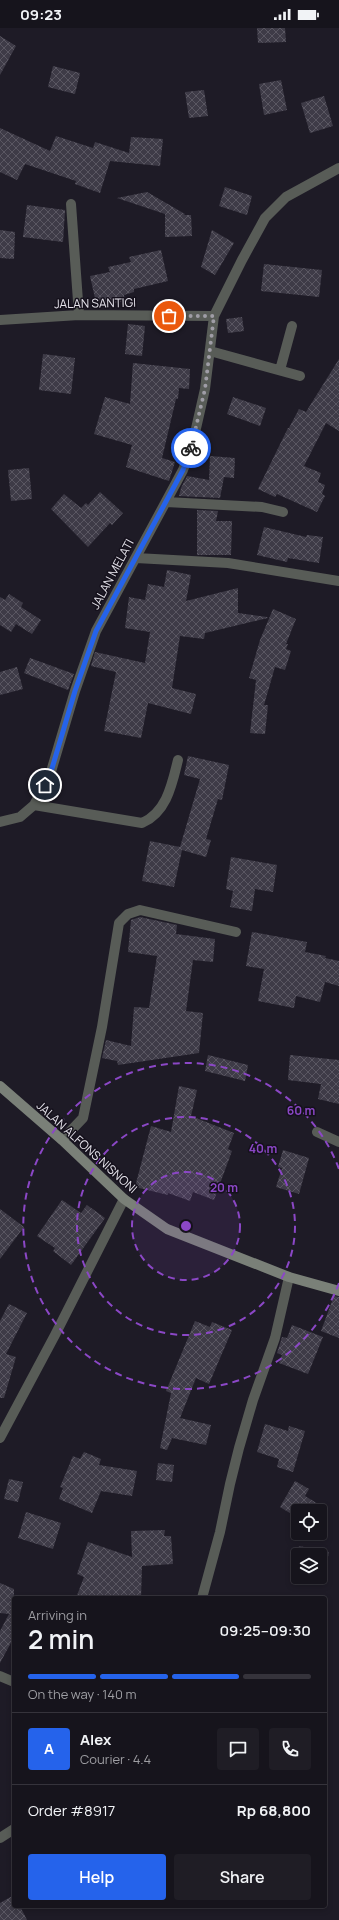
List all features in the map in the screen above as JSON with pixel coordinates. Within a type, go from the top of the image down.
[{"type":"main road","name":"JALAN ALFONS NISNONI","points":[[0,1086],[62,1140],[124,1199],[167,1228],[289,1277],[339,1291]]},
{"type":"street","points":[[214,316],[265,218],[286,197],[339,168]]},
{"type":"street","points":[[71,204],[79,315]]},
{"type":"street","name":"JALAN SANTIGI","points":[[0,320],[79,315],[214,316]]},
{"type":"street","name":"JALAN MELATI","points":[[0,822],[20,817],[34,805],[50,775],[75,691],[96,631],[183,470],[192,446],[205,389],[214,316]]},
{"type":"street","points":[[280,370],[292,326]]},
{"type":"street","points":[[210,351],[300,376]]},
{"type":"street","points":[[166,502],[262,507],[283,512]]},
{"type":"street","points":[[136,558],[228,563],[339,582]]},
{"type":"street","points":[[34,805],[142,823],[152,818],[169,795],[178,760]]},
{"type":"street","points":[[62,1140],[82,1118],[102,1027],[119,923],[128,914],[140,910],[236,932]]},
{"type":"street","points":[[317,1132],[339,1142]]},
{"type":"street","points":[[0,1438],[55,1335],[124,1199]]},
{"type":"street","points":[[203,1596],[220,1532],[239,1448],[253,1400],[275,1338],[289,1277]]},
{"type":"street","points":[[0,1676],[12,1681]]},
{"type":"street","points":[[0,1838],[12,1830]]},
{"type":"building","points":[[257,28],[285,28],[286,42],[258,43]]},
{"type":"building","points":[[0,36],[16,46],[0,75]]},
{"type":"building","points":[[53,66],[80,73],[75,94],[48,87]]},
{"type":"building","points":[[281,80],[287,110],[264,115],[259,84]]},
{"type":"building","points":[[204,90],[208,116],[189,118],[185,92]]},
{"type":"building","points":[[324,96],[333,126],[310,133],[301,103]]},
{"type":"building","points":[[0,128],[50,151],[56,136],[93,148],[95,142],[129,153],[131,137],[163,139],[160,166],[110,161],[100,193],[75,184],[76,181],[25,164],[17,180],[0,172]]},
{"type":"building","points":[[225,187],[252,196],[247,215],[219,206]]},
{"type":"building","points":[[147,192],[185,214],[184,215],[191,215],[192,236],[165,237],[165,214],[117,198]]},
{"type":"building","points":[[27,205],[65,210],[63,242],[23,237]]},
{"type":"building","points":[[0,230],[15,232],[14,259],[0,258]]},
{"type":"building","points":[[212,230],[234,243],[215,275],[201,267]]},
{"type":"building","points":[[161,250],[168,281],[134,289],[134,292],[124,295],[125,301],[97,307],[90,276],[110,272],[108,267],[131,262],[129,257]]},
{"type":"building","points":[[264,264],[322,270],[319,297],[261,291]]},
{"type":"building","points":[[242,317],[244,331],[228,333],[226,319]]},
{"type":"building","points":[[128,324],[145,326],[142,356],[125,354]]},
{"type":"building","points":[[43,354],[75,358],[71,394],[39,390]]},
{"type":"building","points":[[339,359],[339,431],[326,423],[304,466],[321,473],[318,482],[325,485],[322,494],[325,496],[317,512],[277,494],[275,497],[258,489],[299,409],[306,412]]},
{"type":"building","points":[[133,363],[190,369],[189,389],[179,388],[178,399],[176,399],[162,458],[175,462],[169,481],[126,467],[132,445],[94,434],[105,397],[130,404]]},
{"type":"building","points":[[233,397],[266,408],[260,426],[227,414]]},
{"type":"building","points":[[210,456],[235,458],[234,478],[224,477],[220,498],[179,496],[187,476],[209,480]]},
{"type":"building","points":[[29,468],[32,499],[11,501],[8,470]]},
{"type":"building","points":[[100,492],[123,513],[112,525],[110,523],[88,547],[51,509],[64,494],[81,508],[86,503],[88,505]]},
{"type":"building","points":[[197,510],[218,511],[216,521],[232,521],[231,555],[197,555]]},
{"type":"building","points":[[264,527],[306,537],[307,535],[323,537],[319,563],[288,558],[287,562],[257,555]]},
{"type":"building","points":[[167,570],[191,575],[186,601],[238,588],[238,613],[268,618],[205,633],[204,639],[180,636],[172,688],[196,694],[191,714],[148,703],[141,738],[104,731],[116,672],[91,666],[95,652],[145,663],[150,632],[125,628],[129,597],[145,600],[148,584],[164,587]]},
{"type":"building","points":[[9,594],[23,603],[21,607],[41,620],[32,634],[16,624],[11,632],[0,625],[0,597],[5,600]]},
{"type":"building","points":[[273,609],[296,619],[286,644],[288,644],[286,649],[291,651],[285,670],[275,667],[264,705],[268,705],[265,734],[250,733],[256,680],[249,678],[260,640]]},
{"type":"building","points":[[30,658],[74,674],[68,690],[24,673]]},
{"type":"building","points":[[17,667],[23,689],[0,695],[0,672]]},
{"type":"building","points":[[188,756],[229,765],[222,800],[218,799],[206,839],[211,840],[206,857],[182,850],[174,887],[142,881],[150,841],[180,847],[200,779],[184,775]]},
{"type":"building","points":[[231,857],[277,865],[273,892],[255,889],[252,911],[230,907],[233,891],[226,889]]},
{"type":"building","points":[[140,917],[177,925],[176,934],[215,939],[213,962],[193,960],[186,1011],[203,1013],[199,1053],[118,1065],[117,1061],[102,1058],[106,1040],[131,1046],[134,1007],[149,1008],[157,956],[128,952],[131,920]]},
{"type":"building","points":[[252,932],[307,942],[305,952],[326,956],[325,958],[339,961],[339,986],[325,982],[320,1002],[296,996],[294,1008],[258,1001],[264,969],[246,966]]},
{"type":"building","points":[[208,1055],[248,1065],[245,1081],[205,1071]]},
{"type":"building","points":[[290,1055],[339,1060],[339,1104],[318,1099],[321,1084],[288,1080]]},
{"type":"building","points":[[179,1086],[197,1090],[191,1116],[234,1133],[228,1149],[232,1151],[214,1200],[193,1192],[190,1201],[168,1193],[168,1195],[135,1187],[151,1126],[171,1132]]},
{"type":"building","points":[[283,1150],[309,1158],[299,1194],[276,1187],[282,1168],[278,1167]]},
{"type":"building","points":[[62,1200],[81,1213],[87,1205],[105,1218],[71,1265],[53,1251],[55,1248],[37,1236]]},
{"type":"building","points":[[0,1209],[24,1227],[0,1259]]},
{"type":"building","points":[[334,1296],[339,1297],[339,1338],[321,1331]]},
{"type":"building","points":[[9,1304],[27,1313],[6,1354],[16,1357],[4,1398],[0,1398],[0,1321]]},
{"type":"building","points":[[195,1321],[210,1327],[212,1322],[232,1330],[209,1384],[196,1378],[180,1418],[211,1425],[206,1445],[172,1438],[167,1450],[160,1448],[171,1393],[166,1391]]},
{"type":"building","points":[[292,1325],[323,1337],[308,1374],[279,1363],[282,1355],[277,1353],[282,1337],[287,1338]]},
{"type":"building","points":[[265,1424],[288,1431],[289,1426],[305,1431],[293,1472],[277,1467],[279,1459],[257,1452]]},
{"type":"building","points":[[84,1452],[101,1459],[99,1465],[137,1471],[132,1496],[101,1491],[92,1513],[59,1499],[63,1488],[60,1487],[73,1456],[80,1459]]},
{"type":"building","points":[[158,1463],[174,1465],[172,1482],[156,1480]]},
{"type":"building","points":[[9,1479],[23,1482],[18,1502],[4,1499]]},
{"type":"building","points":[[295,1481],[309,1489],[305,1496],[318,1504],[291,1504],[291,1514],[280,1507]]},
{"type":"building","points":[[26,1512],[61,1523],[53,1549],[18,1538]]},
{"type":"building","points":[[165,1530],[164,1536],[171,1536],[173,1564],[142,1566],[141,1596],[77,1596],[84,1577],[77,1574],[88,1542],[132,1557],[131,1531]]},
{"type":"building","points":[[299,1546],[309,1548],[299,1548]]},
{"type":"building","points":[[0,1583],[14,1589],[14,1596],[12,1596],[12,1641],[0,1663],[0,1631],[9,1614],[0,1613]]},
{"type":"building","points":[[12,1896],[12,1908],[21,1908],[27,1920],[0,1920],[0,1903]]},
{"type":"way so far","points":[[169,316],[214,316],[205,389],[191,448]]},
{"type":"route","points":[[45,785],[50,775],[75,691],[96,631],[183,470],[191,448]]}]
